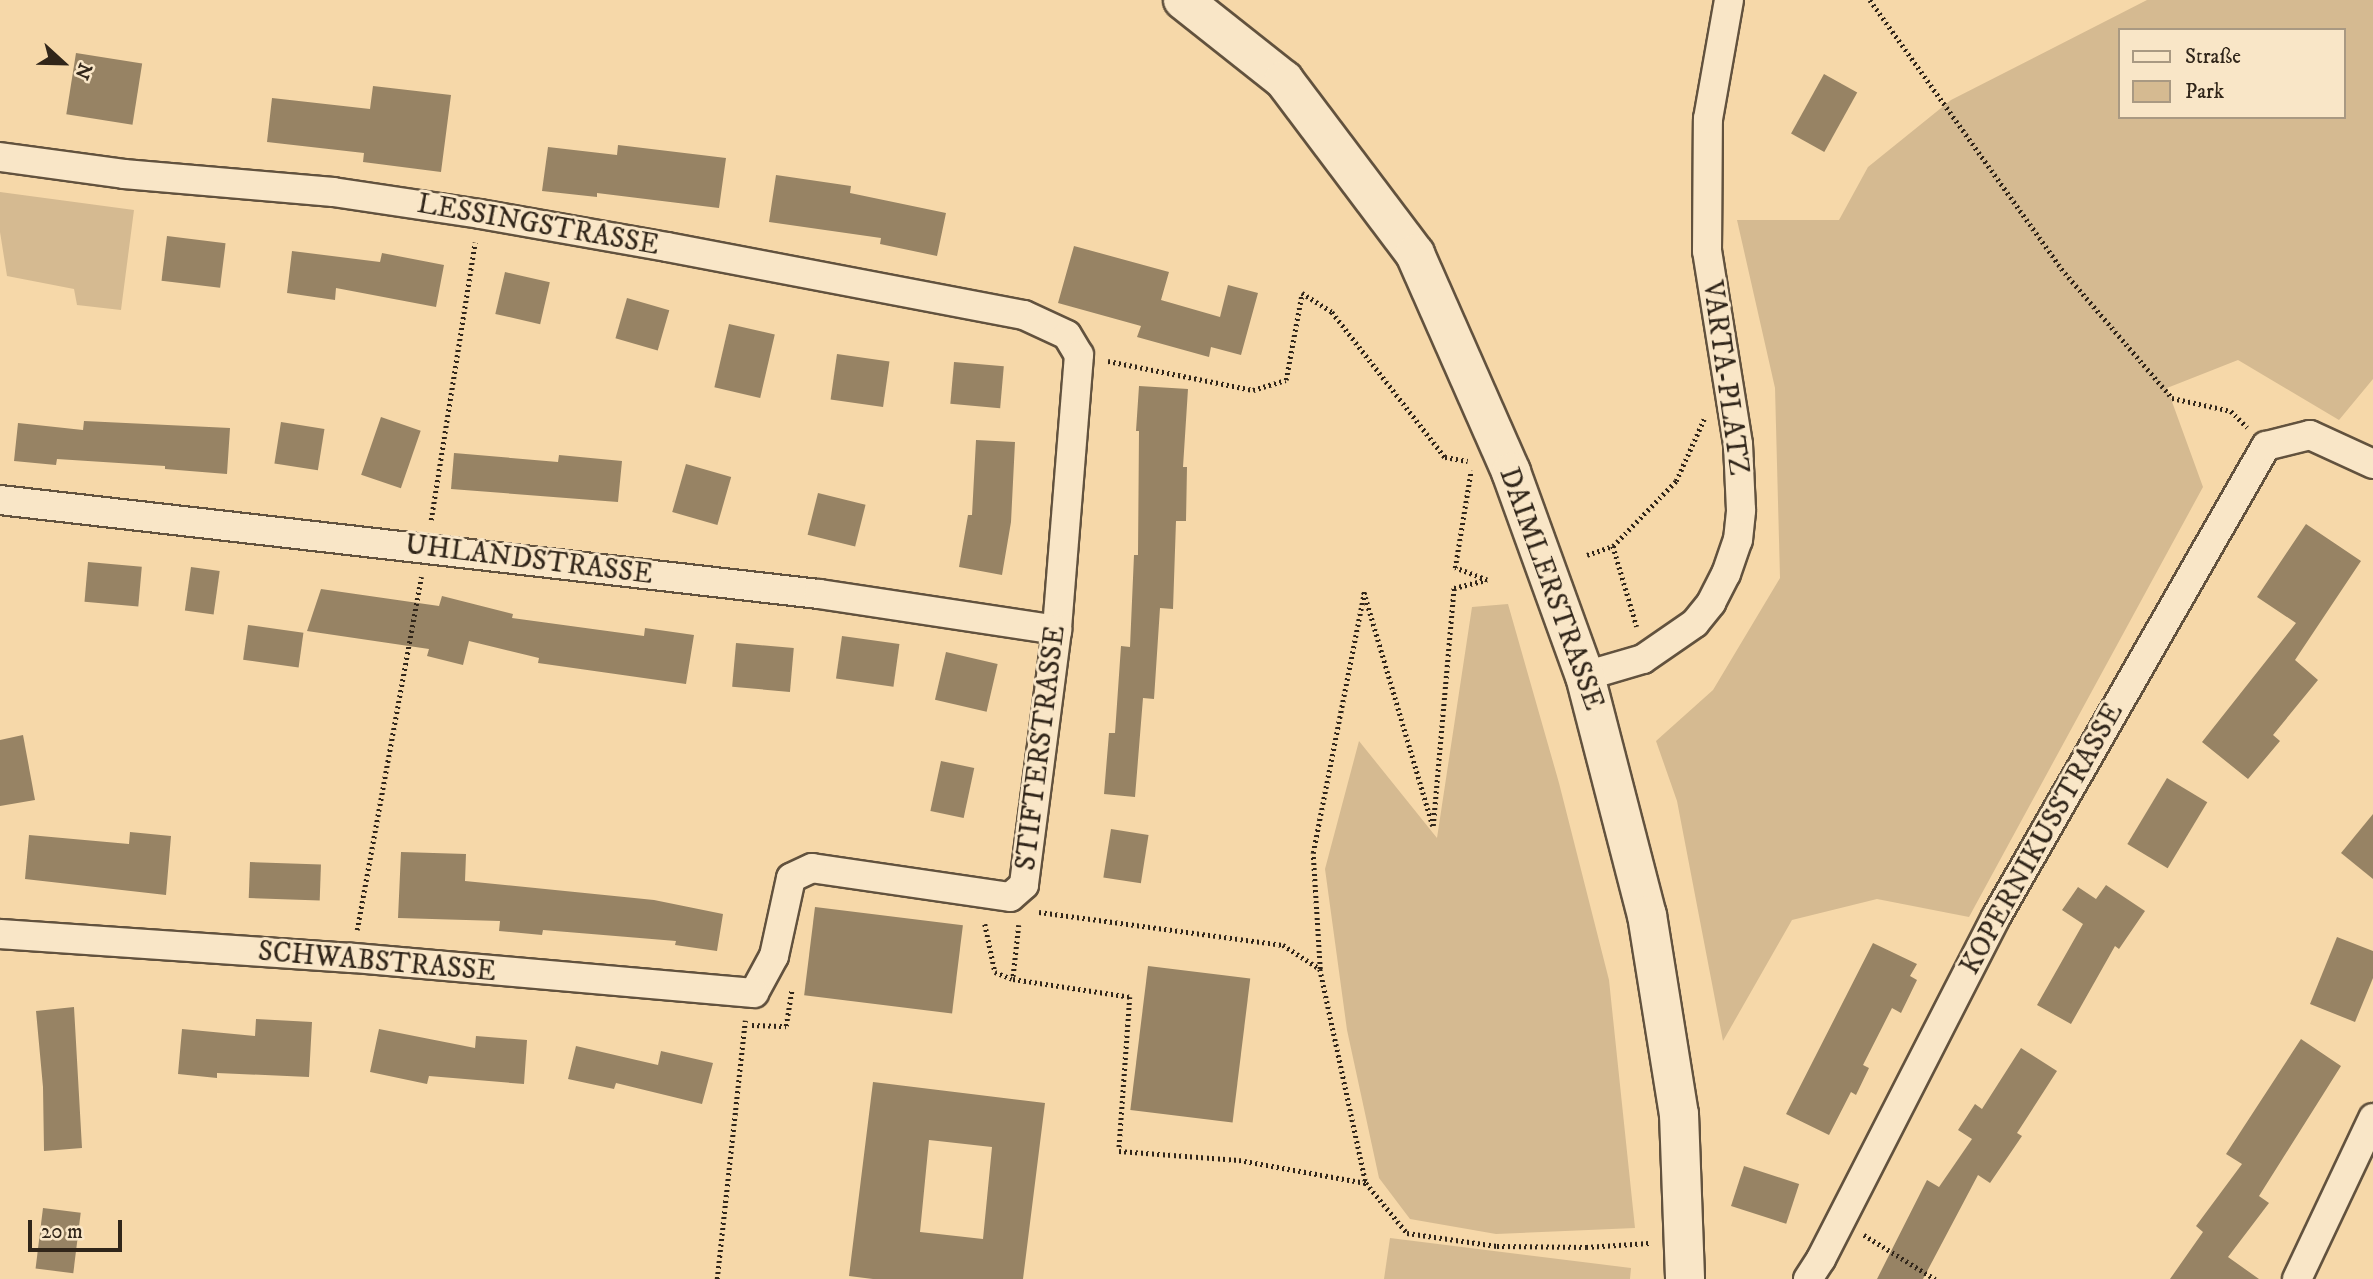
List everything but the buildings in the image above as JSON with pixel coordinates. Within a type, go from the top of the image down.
[{"type":"main road","name":"DAIMLERSTRASSE","points":[[1184,0],[1284,80],[1415,254],[1511,472],[1586,676],[1644,902],[1679,1114],[1685,1261]]},
{"type":"street","name":"VARTA-PLATZ","points":[[1586,676],[1643,659],[1695,622],[1711,603],[1726,574],[1738,540],[1741,510],[1738,444],[1707,251],[1708,119],[1729,0]]},
{"type":"street","name":"LESSINGSTRASSE","points":[[0,157],[124,174],[333,192],[480,214],[1024,315],[1073,345]]},
{"type":"street","name":"STIFTERSTRASSE","points":[[754,993],[774,956],[791,878],[812,868],[1020,908],[1057,629],[1073,345]]},
{"type":"street","points":[[2266,446],[2310,435],[2373,464]]},
{"type":"street","name":"KOPERNIKUSSTRASSE","points":[[1808,1279],[1996,918],[2266,446]]},
{"type":"street","name":"UHLANDSTRASSE","points":[[0,500],[819,594],[1057,629]]},
{"type":"street","name":"SCHWABSTRASSE","points":[[0,934],[352,958],[754,993]]},
{"type":"street","points":[[2297,1279],[2373,1118]]},
{"type":"path","points":[[1870,0],[2065,273],[2172,398],[2231,411],[2266,446]]},
{"type":"path","points":[[352,958],[427,549],[480,214]]},
{"type":"path","points":[[1073,345],[1253,390],[1286,380],[1302,293],[1332,312],[1446,457],[1472,461],[1455,568],[1486,580],[1454,588],[1433,827],[1364,592],[1313,853],[1321,969],[1366,1183],[1407,1234],[1497,1246],[1685,1261]]},
{"type":"path","points":[[1587,555],[1613,546],[1676,481],[1700,425],[1729,389]]},
{"type":"path","points":[[1613,546],[1631,600]]},
{"type":"path","points":[[1020,908],[1283,946],[1321,969]]},
{"type":"path","points":[[1020,908],[1040,912]]},
{"type":"path","points":[[1013,979],[1020,908]]},
{"type":"path","points":[[985,922],[995,972],[1013,979],[1130,997],[1119,1151],[1239,1160],[1366,1183]]},
{"type":"path","points":[[744,1025],[786,1026],[792,985]]},
{"type":"path","points":[[717,1279],[744,1025],[754,993]]},
{"type":"path","points":[[1840,1220],[1935,1279]]},
{"type":"green space","points":[[2147,0],[2373,0],[2373,379],[2339,420],[2238,360],[2167,388],[2203,487],[1969,917],[1877,899],[1792,920],[1723,1041],[1677,801],[1656,741],[1713,690],[1780,578],[1775,388],[1737,220],[1839,220],[1868,167],[1951,100]]},
{"type":"green space","points":[[0,192],[134,210],[121,310],[77,305],[74,289],[7,276],[0,232]]},
{"type":"green space","points":[[1508,604],[1559,783],[1609,980],[1635,1228],[1496,1234],[1410,1219],[1379,1178],[1347,1030],[1325,869],[1359,741],[1437,838],[1472,607]]},
{"type":"green space","points":[[1390,1238],[1631,1268],[1630,1279],[1384,1279]]}]
